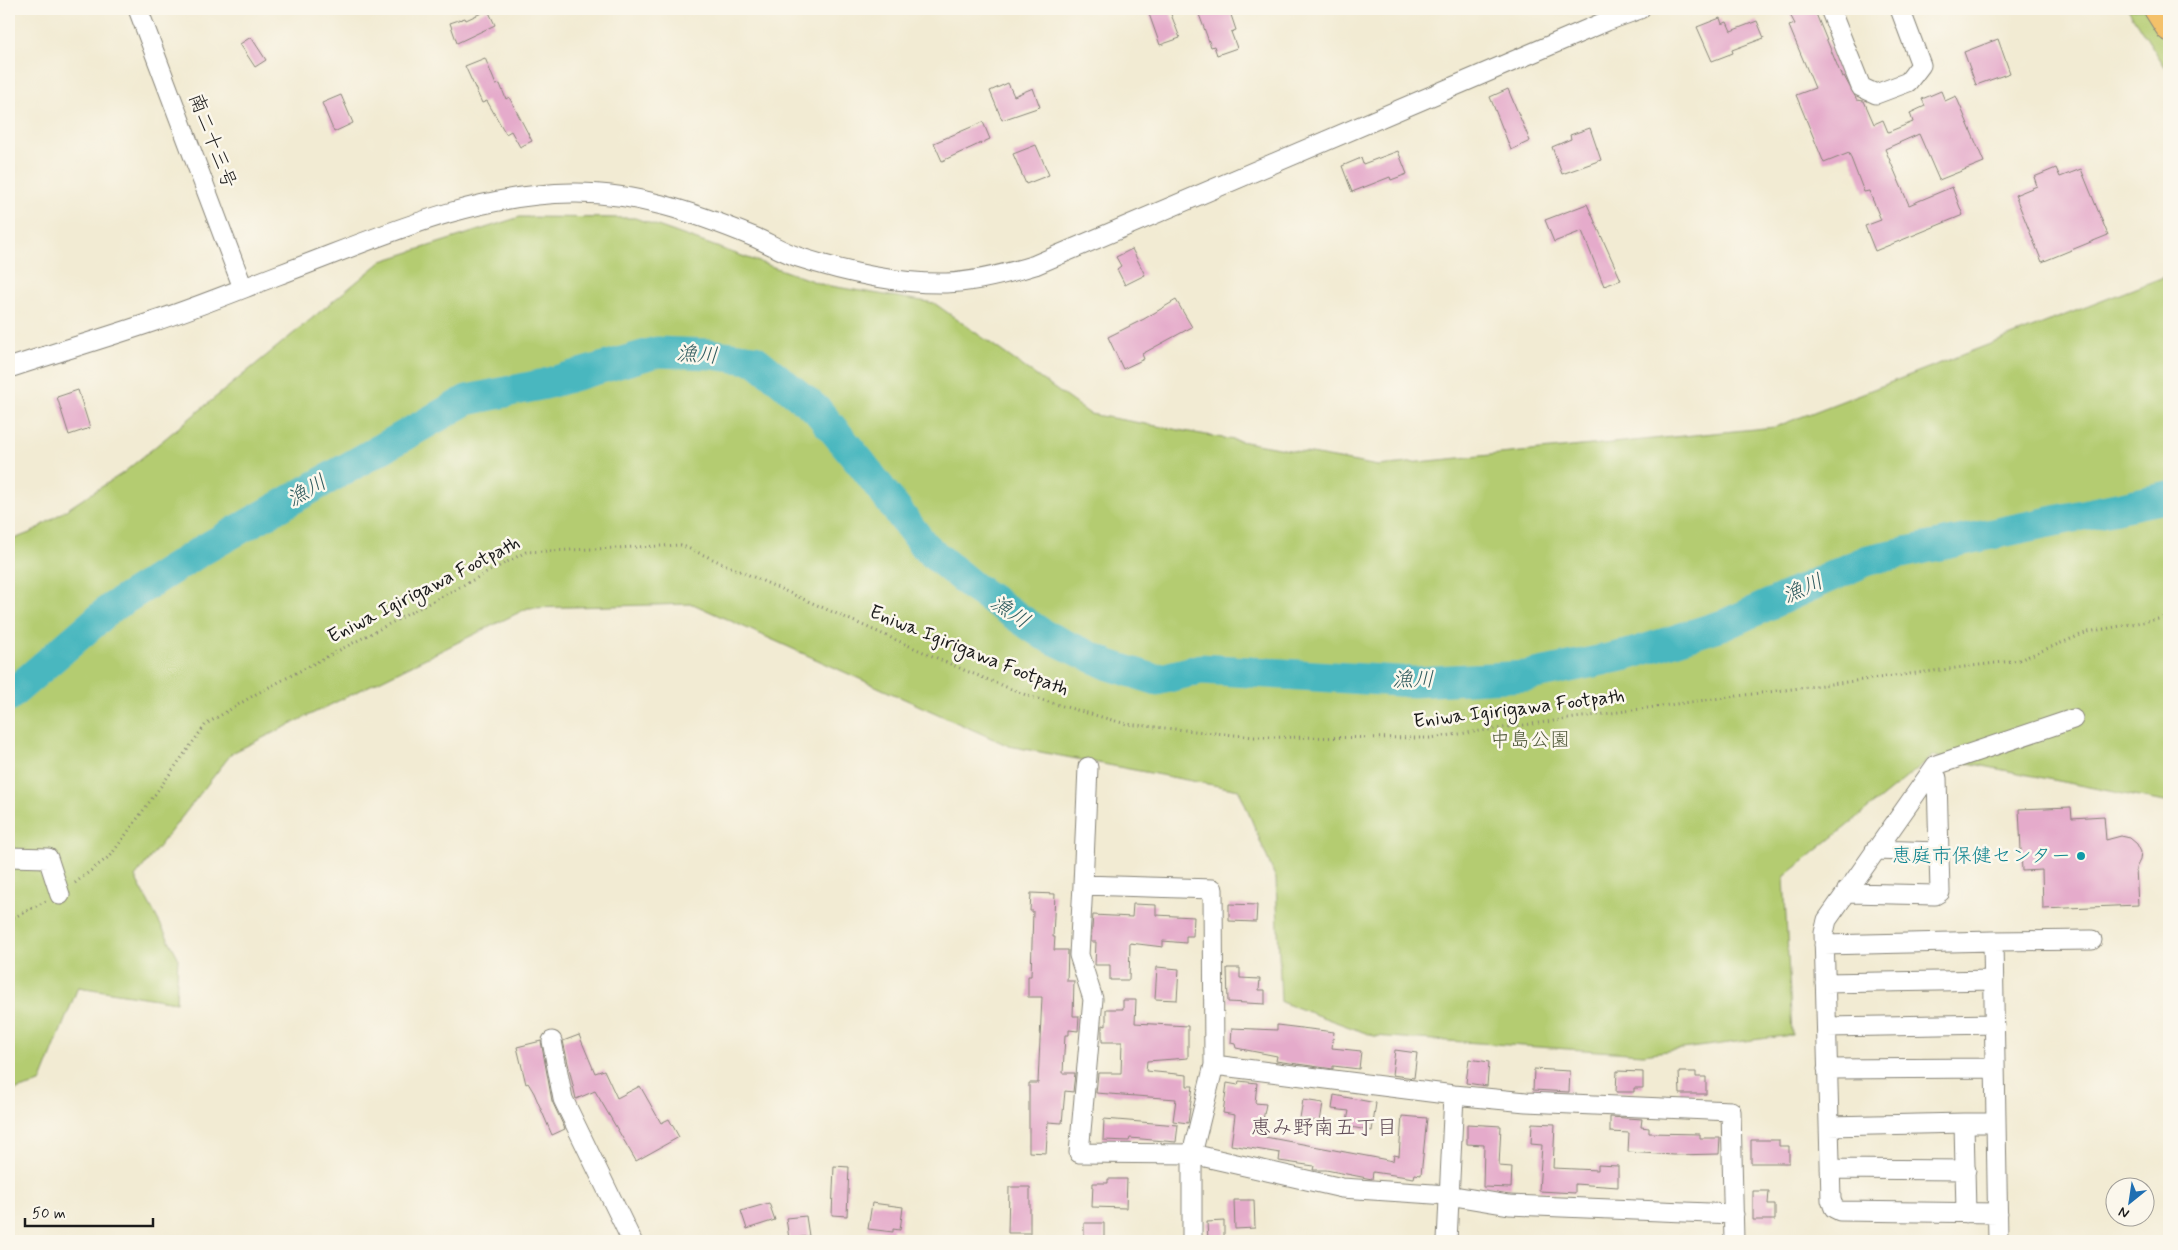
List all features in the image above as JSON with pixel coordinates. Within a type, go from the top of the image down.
[{"type":"highway","points":[[2157,9],[2169,28]]},
{"type":"street","name":"南二十三号","points":[[138,9],[243,288]]},
{"type":"street","points":[[9,368],[153,322],[418,223],[471,206],[518,197],[572,193],[622,196],[673,207],[753,236],[796,256],[839,269],[890,279],[945,283],[989,278],[1035,265],[1604,15],[1640,9]]},
{"type":"street","points":[[1830,9],[1860,87],[1876,94],[1908,82],[1921,64],[1900,9]]},
{"type":"street","points":[[1998,1213],[1840,1211],[1834,1208],[1831,1200],[1824,933],[1827,920],[1847,890],[1936,765],[2073,719]]},
{"type":"street","points":[[1088,767],[1079,955],[1093,999],[1079,1153],[1192,1154],[1342,1188],[1448,1195],[1509,1205],[1734,1214]]},
{"type":"street","points":[[1847,890],[1851,893],[1935,895],[1940,892],[1937,778],[1931,772]]},
{"type":"street","points":[[1875,850],[1939,852]]},
{"type":"street","points":[[9,857],[48,858],[60,894]]},
{"type":"street","points":[[1083,885],[1213,889],[1214,1065],[1192,1154],[1192,1241]]},
{"type":"street","points":[[1824,945],[2092,940]]},
{"type":"street","points":[[1993,941],[1998,1241]]},
{"type":"street","points":[[1825,983],[1994,980]]},
{"type":"street","points":[[1827,1027],[1995,1024]]},
{"type":"street","points":[[552,1041],[563,1099],[632,1241]]},
{"type":"street","points":[[1214,1065],[1454,1095],[1526,1102],[1731,1111],[1734,1241]]},
{"type":"street","points":[[1827,1069],[1995,1068]]},
{"type":"street","points":[[1448,1241],[1448,1195],[1454,1095]]},
{"type":"street","points":[[1829,1126],[1996,1122]]},
{"type":"street","points":[[1964,1123],[1966,1213]]},
{"type":"street","points":[[1830,1169],[1966,1170]]},
{"type":"path","name":"Eniwa Igirigawa Footpath","points":[[9,920],[60,894],[110,855],[206,724],[256,694],[526,552],[681,545],[946,662],[1031,696],[1126,724],[1254,737],[1430,738],[1689,702],[2019,660],[2088,632],[2169,617]]},
{"type":"green space","points":[[2128,9],[2169,9],[2169,73]]},
{"type":"green space","name":"中島公園","points":[[520,217],[635,218],[824,285],[934,303],[1090,414],[1378,466],[1775,427],[2169,275],[2169,803],[1933,756],[1784,877],[1792,1035],[1643,1054],[1374,1036],[1281,1002],[1276,879],[1239,790],[1009,746],[693,604],[528,608],[232,753],[135,877],[178,957],[176,1002],[78,987],[40,1083],[9,1092],[9,541],[32,532],[123,473],[382,261]]},
{"type":"building","points":[[1169,9],[1180,38],[1160,45],[1149,14]]},
{"type":"building","points":[[1197,9],[1229,9],[1236,30],[1231,32],[1237,48],[1217,55],[1214,46],[1211,47]]},
{"type":"building","points":[[1787,9],[1814,9],[1842,77],[1844,76],[1857,100],[1864,101],[1874,124],[1883,120],[1888,132],[1913,122],[1910,113],[1925,106],[1922,99],[1941,91],[1945,101],[1956,96],[1984,162],[1939,180],[1919,134],[1885,149],[1909,205],[1952,187],[1963,215],[1875,251],[1865,226],[1881,220],[1869,191],[1864,192],[1849,153],[1824,163],[1796,95],[1815,88],[1789,26],[1795,24]]},
{"type":"building","points":[[488,10],[495,25],[457,43],[450,23],[465,18],[466,20]]},
{"type":"building","points":[[1720,18],[1722,24],[1727,22],[1731,31],[1757,21],[1764,38],[1732,50],[1733,53],[1712,61],[1697,27]]},
{"type":"building","points":[[251,37],[266,60],[255,67],[240,44]]},
{"type":"building","points":[[1998,39],[2010,73],[1976,85],[1964,52]]},
{"type":"building","points":[[485,58],[496,85],[500,84],[506,99],[509,97],[532,141],[520,147],[511,131],[506,134],[487,101],[482,103],[465,66]]},
{"type":"building","points":[[1008,83],[1014,96],[1033,88],[1040,107],[1002,120],[990,91]]},
{"type":"building","points":[[1508,89],[1530,141],[1511,150],[1490,97]]},
{"type":"building","points":[[341,95],[353,123],[334,132],[322,103]]},
{"type":"building","points":[[983,122],[990,139],[942,161],[934,143]]},
{"type":"building","points":[[1590,128],[1601,160],[1562,174],[1552,147],[1571,139],[1570,135]]},
{"type":"building","points":[[1036,145],[1049,175],[1026,184],[1013,154]]},
{"type":"building","points":[[1398,151],[1407,174],[1391,180],[1390,177],[1352,192],[1342,166],[1361,158],[1363,164]]},
{"type":"building","points":[[2056,168],[2060,177],[2081,169],[2108,235],[2042,262],[2015,195],[2037,186],[2034,177]]},
{"type":"building","points":[[1587,204],[1621,280],[1604,286],[1582,231],[1554,242],[1545,220]]},
{"type":"building","points":[[1132,249],[1145,275],[1125,285],[1117,269],[1121,266],[1116,257]]},
{"type":"building","points":[[1176,300],[1192,327],[1142,354],[1144,359],[1123,369],[1108,337]]},
{"type":"building","points":[[78,390],[90,428],[69,435],[57,397]]},
{"type":"building","name":"恵庭市保健センター","points":[[2071,807],[2072,818],[2104,816],[2106,840],[2121,836],[2130,838],[2137,844],[2141,852],[2136,868],[2138,905],[2043,909],[2042,870],[2022,871],[2019,809]]},
{"type":"building","points":[[1031,893],[1055,894],[1054,950],[1068,950],[1067,981],[1074,981],[1073,1016],[1079,1016],[1078,1031],[1069,1030],[1069,1035],[1065,1035],[1063,1073],[1075,1073],[1073,1092],[1065,1091],[1062,1123],[1048,1122],[1046,1153],[1029,1152],[1029,1083],[1038,1083],[1042,997],[1028,997],[1028,976],[1031,976],[1033,911],[1030,911]]},
{"type":"building","points":[[1133,904],[1156,905],[1156,915],[1194,917],[1193,936],[1186,936],[1186,943],[1163,941],[1163,947],[1130,943],[1129,980],[1110,980],[1110,965],[1095,965],[1096,942],[1091,942],[1093,915],[1132,917]]},
{"type":"building","points":[[1229,904],[1257,905],[1256,922],[1229,921]]},
{"type":"building","points":[[1157,967],[1179,969],[1177,1000],[1155,999]]},
{"type":"building","points":[[1227,968],[1240,968],[1240,978],[1260,979],[1259,990],[1265,990],[1265,1004],[1228,1002]]},
{"type":"building","points":[[1123,1000],[1136,1000],[1135,1023],[1188,1026],[1188,1058],[1147,1061],[1146,1071],[1187,1075],[1187,1086],[1193,1086],[1188,1123],[1173,1121],[1176,1099],[1096,1093],[1098,1073],[1121,1073],[1122,1042],[1102,1042],[1102,1025],[1106,1026],[1106,1009],[1123,1009]]},
{"type":"building","points":[[1277,1025],[1334,1032],[1332,1048],[1361,1051],[1359,1069],[1333,1066],[1333,1069],[1276,1061],[1277,1056],[1236,1048],[1235,1044],[1231,1043],[1232,1028],[1277,1030]]},
{"type":"building","points":[[579,1035],[595,1073],[604,1070],[617,1098],[640,1086],[661,1123],[669,1119],[679,1137],[636,1161],[595,1091],[576,1099],[563,1041]]},
{"type":"building","points":[[541,1041],[552,1101],[565,1129],[552,1135],[534,1093],[528,1083],[526,1084],[517,1047]]},
{"type":"building","points":[[1395,1050],[1417,1053],[1414,1078],[1392,1075]]},
{"type":"building","points":[[1469,1059],[1489,1062],[1487,1086],[1466,1083]]},
{"type":"building","points":[[1534,1069],[1570,1071],[1569,1092],[1533,1090]]},
{"type":"building","points":[[1617,1071],[1643,1072],[1643,1088],[1634,1088],[1634,1092],[1616,1092]]},
{"type":"building","points":[[1679,1072],[1696,1072],[1696,1077],[1706,1077],[1706,1094],[1680,1094]]},
{"type":"building","points":[[1239,1081],[1257,1083],[1255,1103],[1266,1104],[1260,1136],[1393,1161],[1394,1155],[1399,1156],[1402,1116],[1427,1118],[1421,1175],[1415,1174],[1414,1178],[1373,1172],[1372,1179],[1326,1170],[1313,1170],[1314,1166],[1279,1161],[1280,1153],[1231,1145],[1235,1115],[1223,1113],[1227,1083],[1238,1085]]},
{"type":"building","points":[[1334,1095],[1376,1103],[1372,1131],[1346,1126],[1349,1111],[1332,1109]]},
{"type":"building","points":[[1303,1100],[1323,1103],[1320,1122],[1300,1118]]},
{"type":"building","points":[[1610,1117],[1642,1119],[1641,1127],[1649,1128],[1649,1133],[1700,1134],[1700,1138],[1720,1138],[1719,1154],[1673,1155],[1628,1152],[1629,1133],[1610,1132]]},
{"type":"building","points":[[1104,1119],[1178,1125],[1176,1142],[1130,1138],[1129,1141],[1103,1140]]},
{"type":"building","points":[[1532,1123],[1555,1124],[1553,1168],[1598,1170],[1598,1165],[1618,1166],[1618,1187],[1575,1184],[1575,1193],[1539,1191],[1542,1145],[1531,1144]]},
{"type":"building","points":[[1467,1124],[1501,1126],[1499,1166],[1512,1167],[1511,1188],[1483,1187],[1484,1145],[1467,1144]]},
{"type":"building","points":[[1751,1140],[1779,1140],[1779,1146],[1789,1146],[1789,1163],[1751,1163]]},
{"type":"building","points":[[834,1166],[849,1167],[847,1216],[832,1215]]},
{"type":"building","points":[[1108,1179],[1127,1179],[1126,1208],[1092,1207],[1093,1183],[1108,1183]]},
{"type":"building","points":[[1009,1187],[1030,1187],[1030,1233],[1008,1233]]},
{"type":"building","points":[[1753,1191],[1769,1191],[1768,1204],[1775,1204],[1775,1220],[1753,1220]]},
{"type":"building","points":[[1234,1200],[1254,1200],[1255,1228],[1235,1229]]},
{"type":"building","points":[[769,1203],[775,1220],[747,1229],[741,1211]]},
{"type":"building","points":[[872,1203],[903,1207],[900,1230],[893,1229],[893,1232],[868,1229]]},
{"type":"building","points":[[806,1216],[809,1236],[789,1239],[786,1218]]},
{"type":"building","points":[[1224,1221],[1224,1241],[1208,1241],[1207,1222]]},
{"type":"building","points":[[1084,1223],[1104,1223],[1104,1241],[1084,1241]]},
{"type":"waterway","name":"漁川","points":[[9,696],[111,608],[201,551],[467,400],[545,384],[657,352],[710,354],[755,360],[817,410],[862,464],[925,547],[972,586],[1044,635],[1109,665],[1157,680],[1201,669],[1414,682],[1526,676],[1627,655],[1726,624],[1868,560],[2169,497]]},
{"type":"place","name":"恵庭市保健センター","points":[[2081,856]]},
{"type":"district","name":"恵み野南五丁目","points":[[1324,1128]]}]
